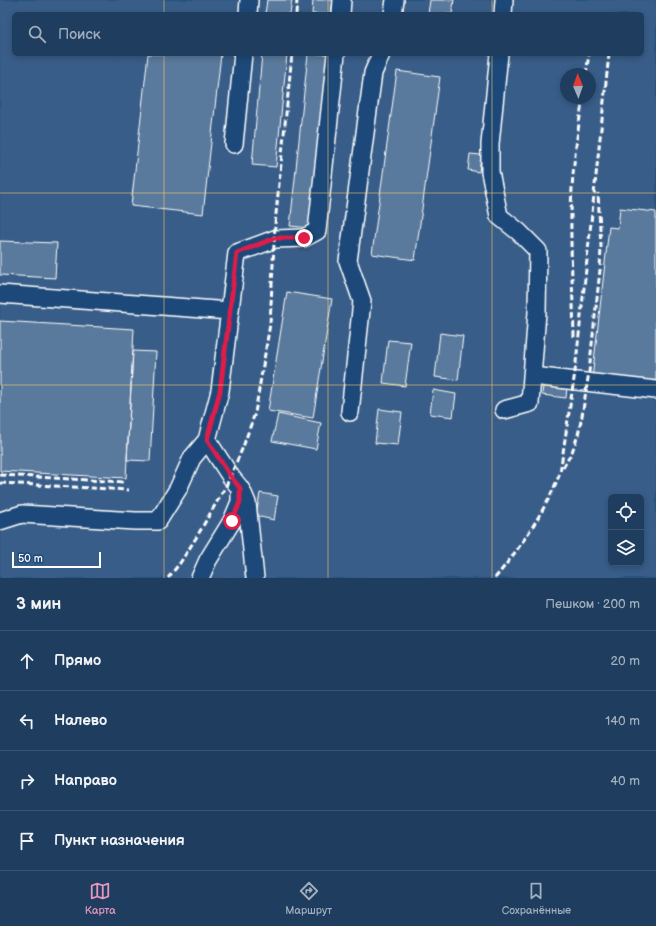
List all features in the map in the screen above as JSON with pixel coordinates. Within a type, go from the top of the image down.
[{"type":"lane","points":[[248,12],[249,0]]},
{"type":"lane","points":[[340,12],[342,0]]},
{"type":"lane","points":[[393,12],[395,0]]},
{"type":"lane","points":[[503,12],[504,0]]},
{"type":"lane","points":[[234,144],[243,56]]},
{"type":"lane","points":[[0,521],[22,514],[158,521],[178,489],[192,458],[207,440],[220,391],[237,253],[275,238],[304,238],[317,230],[336,56]]},
{"type":"lane","points":[[350,412],[362,300],[348,261],[373,73],[380,56]]},
{"type":"lane","points":[[499,56],[490,144],[490,172],[499,216],[519,232],[538,251],[538,312],[530,403],[504,410]]},
{"type":"lane","points":[[0,294],[230,311]]},
{"type":"lane","points":[[532,376],[656,390]]},
{"type":"lane","points":[[207,440],[240,488],[247,503],[255,578]]},
{"type":"lane","points":[[200,578],[208,560],[232,521],[240,502],[240,488]]},
{"type":"shaded area","points":[[0,0],[656,0],[656,578],[0,578]]},
{"type":"building","points":[[267,0],[292,0],[290,12],[265,12]]},
{"type":"building","points":[[313,0],[333,0],[331,12],[312,12]]},
{"type":"building","points":[[430,0],[454,0],[452,12],[428,12]]},
{"type":"building","points":[[148,56],[221,56],[203,214],[131,206]]},
{"type":"building","points":[[262,56],[287,56],[276,167],[252,165]]},
{"type":"building","points":[[308,56],[327,56],[310,228],[290,226]]},
{"type":"building","points":[[397,71],[440,77],[415,260],[372,254]]},
{"type":"building","points":[[470,154],[481,155],[479,172],[468,170]]},
{"type":"building","points":[[620,208],[656,212],[656,386],[592,379],[609,227],[618,228]]},
{"type":"building","points":[[0,241],[57,243],[55,278],[0,275]]},
{"type":"building","points":[[287,292],[332,299],[313,418],[268,411]]},
{"type":"building","points":[[0,321],[134,329],[126,478],[0,471]]},
{"type":"building","points":[[440,333],[463,336],[458,380],[435,377]]},
{"type":"building","points":[[388,340],[411,342],[405,386],[383,383]]},
{"type":"building","points":[[133,351],[156,352],[150,461],[127,460]]},
{"type":"building","points":[[543,385],[567,387],[566,398],[542,395]]},
{"type":"building","points":[[433,390],[456,394],[453,417],[430,414]]},
{"type":"building","points":[[379,409],[402,412],[398,445],[375,443]]},
{"type":"building","points":[[278,414],[321,423],[316,449],[272,441]]},
{"type":"building","points":[[260,493],[278,496],[274,520],[256,516]]},
{"type":"railway","points":[[296,12],[297,0]]},
{"type":"railway","points":[[168,578],[180,563],[196,538],[226,486],[243,447],[255,413],[270,324],[275,224],[292,56]]},
{"type":"railway","points":[[587,68],[589,56]]},
{"type":"railway","points":[[495,578],[532,528],[540,515],[560,473],[575,372],[609,56]]},
{"type":"railway","points":[[574,337],[571,207],[575,154],[582,104]]},
{"type":"railway","points":[[563,468],[572,452],[578,435],[589,372],[600,270],[601,247],[598,193]]},
{"type":"railway","points":[[0,475],[124,482]]},
{"type":"railway","points":[[0,483],[129,490]]},
{"type":"route","points":[[232,521],[240,502],[240,488],[207,440],[220,391],[237,253],[275,238],[304,238]]}]
